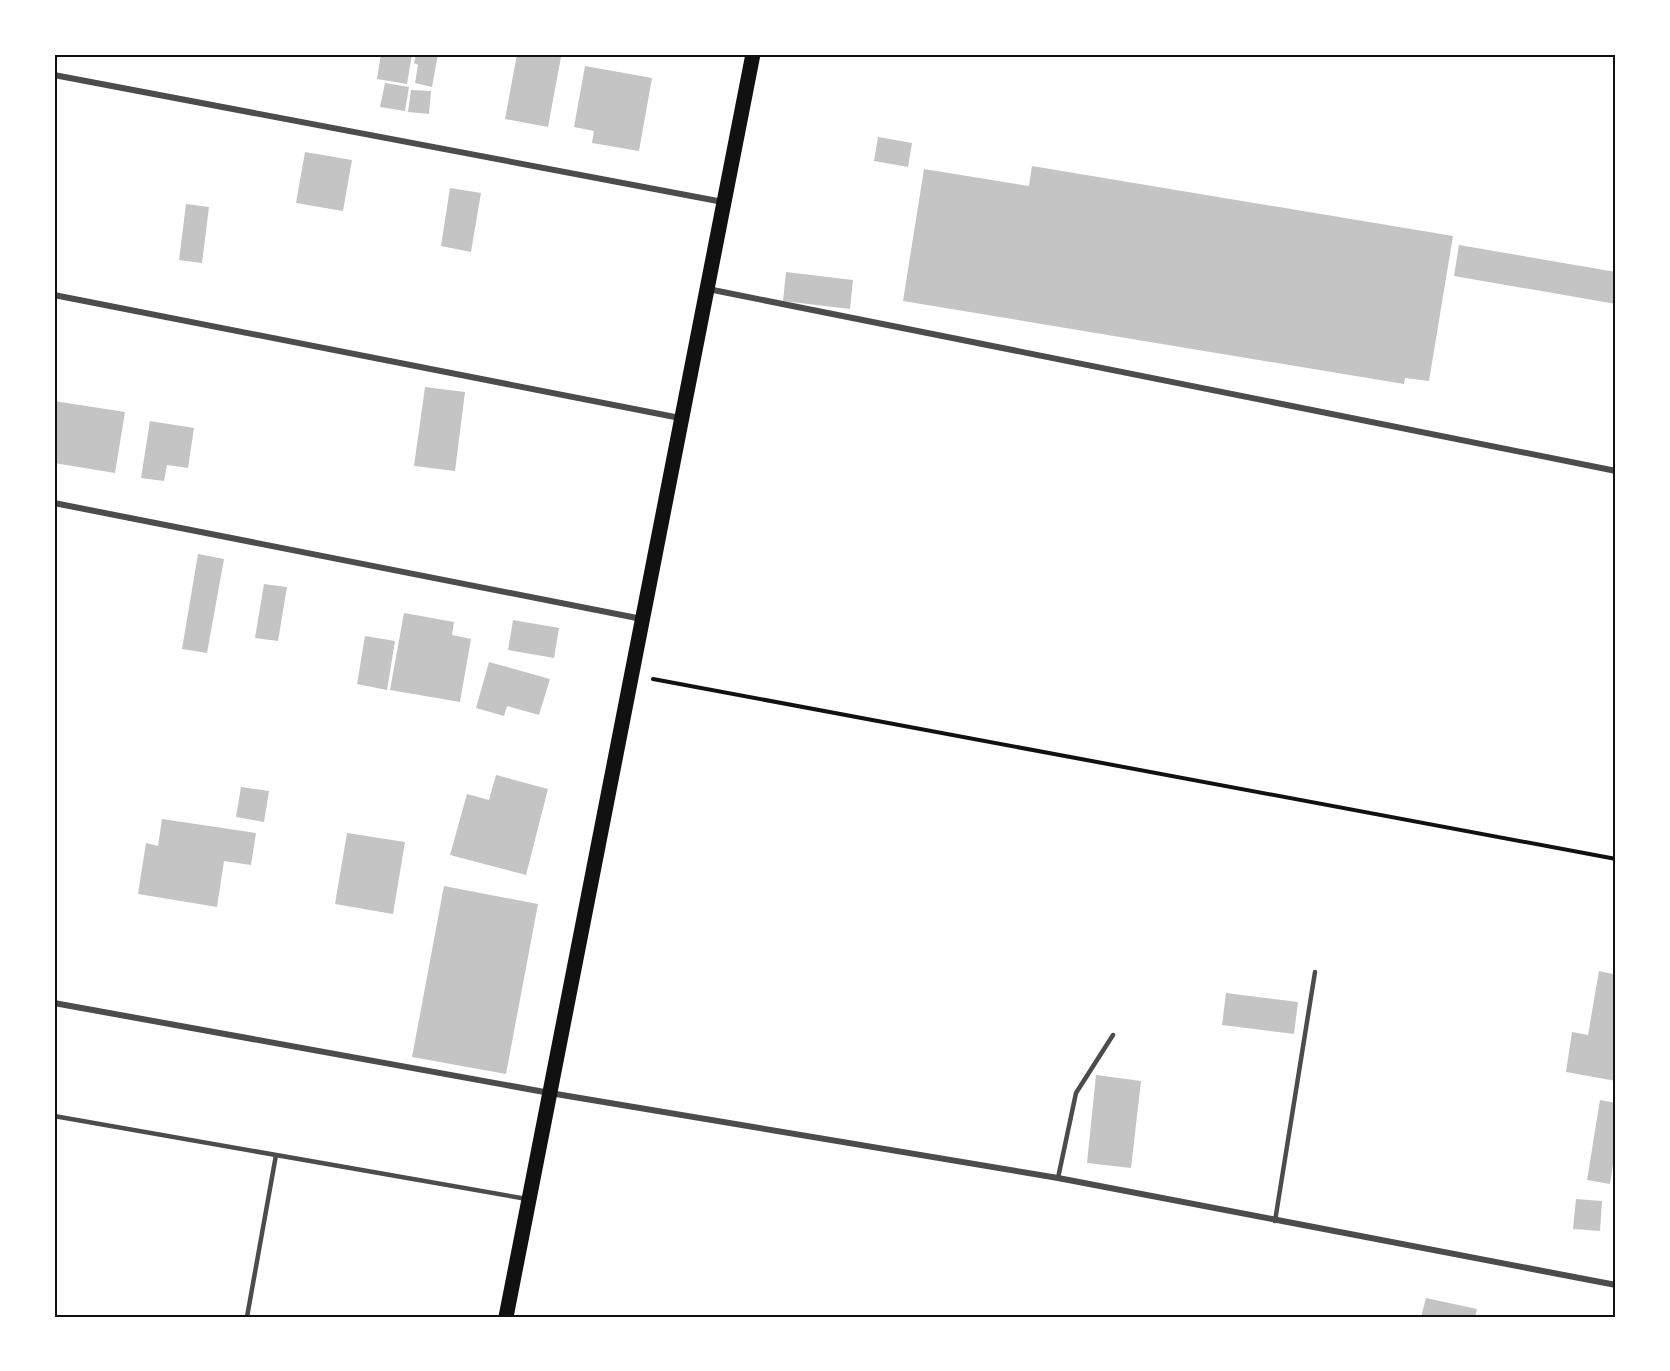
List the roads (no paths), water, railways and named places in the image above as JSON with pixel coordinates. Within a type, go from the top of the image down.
[{"type":"main road","points":[[506,1317],[753,54]]},
{"type":"street","points":[[54,75],[724,202]]},
{"type":"street","points":[[707,289],[1616,471]]},
{"type":"street","points":[[54,295],[681,419]]},
{"type":"street","points":[[54,503],[643,619]]},
{"type":"street","points":[[54,1003],[550,1093],[1058,1178],[1616,1285]]},
{"type":"lane","points":[[1275,1221],[1314,972]]},
{"type":"lane","points":[[1058,1178],[1076,1093],[1113,1035]]},
{"type":"lane","points":[[54,1116],[529,1199]]},
{"type":"lane","points":[[247,1317],[276,1155]]}]
